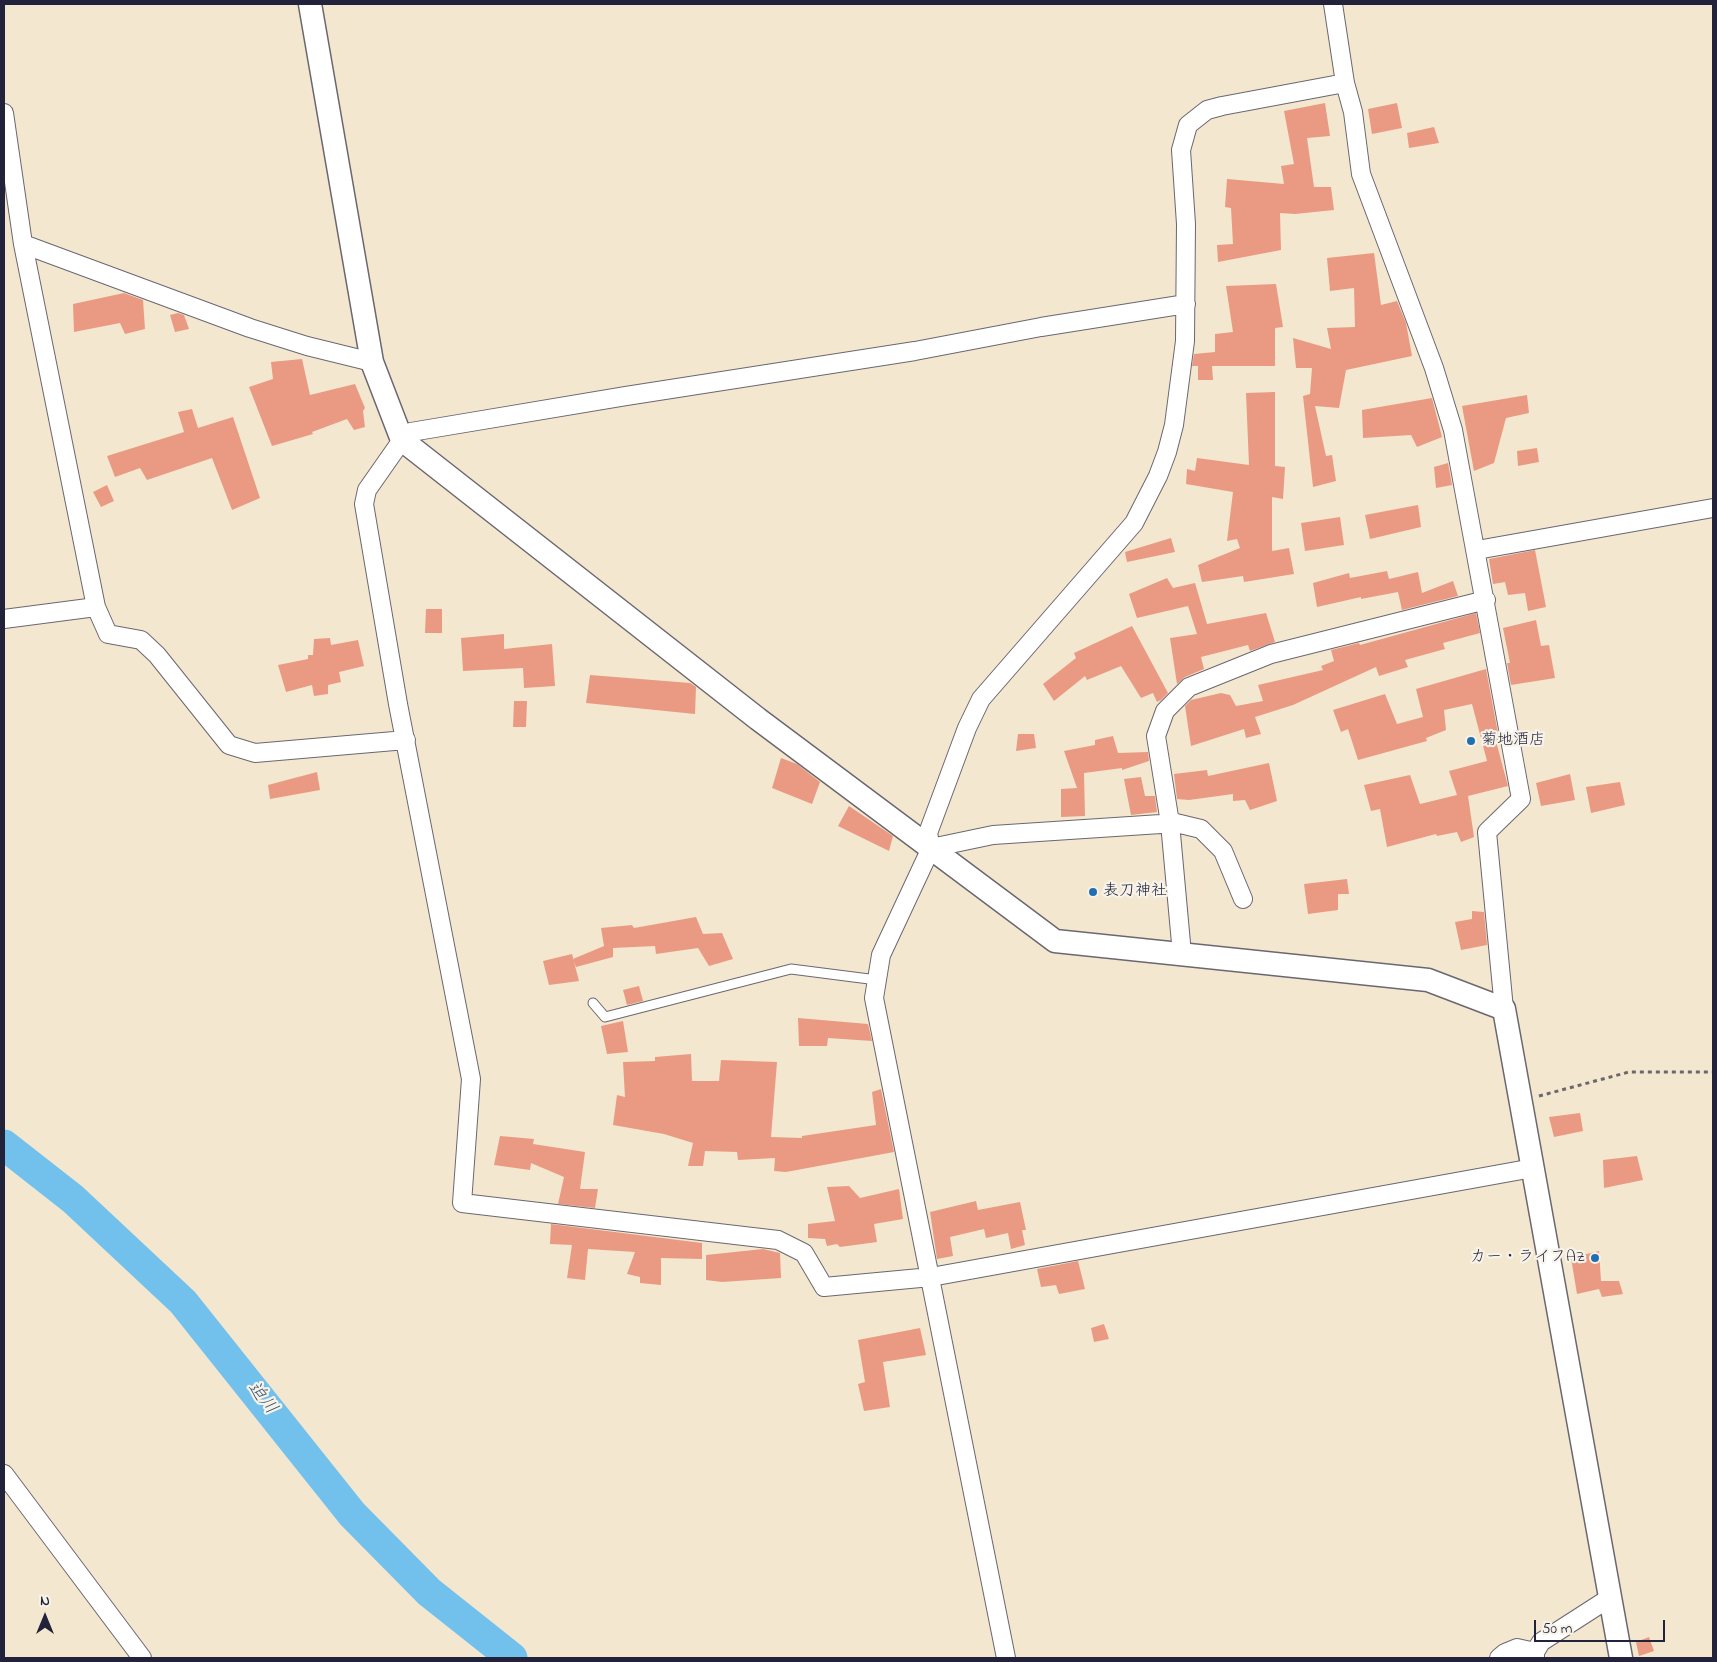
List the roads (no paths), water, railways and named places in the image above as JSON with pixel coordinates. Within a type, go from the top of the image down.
[{"type":"street","points":[[310,4],[372,362],[402,440],[758,719],[1056,941],[1428,980],[1504,1009]]},
{"type":"street","points":[[1333,4],[1345,83],[1353,112],[1361,174],[1434,368],[1454,430],[1521,798],[1487,832],[1504,1009],[1621,1658]]},
{"type":"street","points":[[1006,1658],[874,998],[881,955],[931,848],[928,833],[966,728],[981,699],[1115,548],[1134,523],[1158,476],[1174,425],[1185,342],[1186,224],[1181,150],[1188,125],[1207,110],[1345,83]]},
{"type":"street","points":[[4,113],[23,244],[96,607],[108,634],[141,640],[157,655],[229,745],[255,753],[406,740]]},
{"type":"street","points":[[23,244],[250,328],[307,346],[372,362]]},
{"type":"street","points":[[1186,304],[1040,327],[916,351],[411,432],[402,440],[367,490],[364,504],[406,740],[471,1079],[462,1203],[778,1240],[804,1253],[824,1287],[931,1277],[1532,1168]]},
{"type":"street","points":[[1477,550],[1713,508]]},
{"type":"street","points":[[1182,954],[1170,823],[1156,736],[1166,711],[1189,687],[1271,654],[1486,600]]},
{"type":"street","points":[[4,619],[96,607]]},
{"type":"street","points":[[931,848],[993,834],[1176,822],[1201,829],[1222,852],[1243,900]]},
{"type":"street","points":[[4,1474],[142,1658]]},
{"type":"street","points":[[1499,1658],[1517,1648],[1535,1655],[1541,1642],[1611,1597]]},
{"type":"lane","points":[[593,1003],[605,1017],[790,969],[877,980]]},
{"type":"waterway","name":"迫川","points":[[4,1145],[73,1199],[183,1302],[352,1514],[429,1592],[512,1658]]},
{"type":"place","name":"菊地酒店","points":[[1471,741]]},
{"type":"place","name":"表刀神社","points":[[1093,892]]},
{"type":"place","name":"カー・ライフAZ","points":[[1595,1258]]}]
